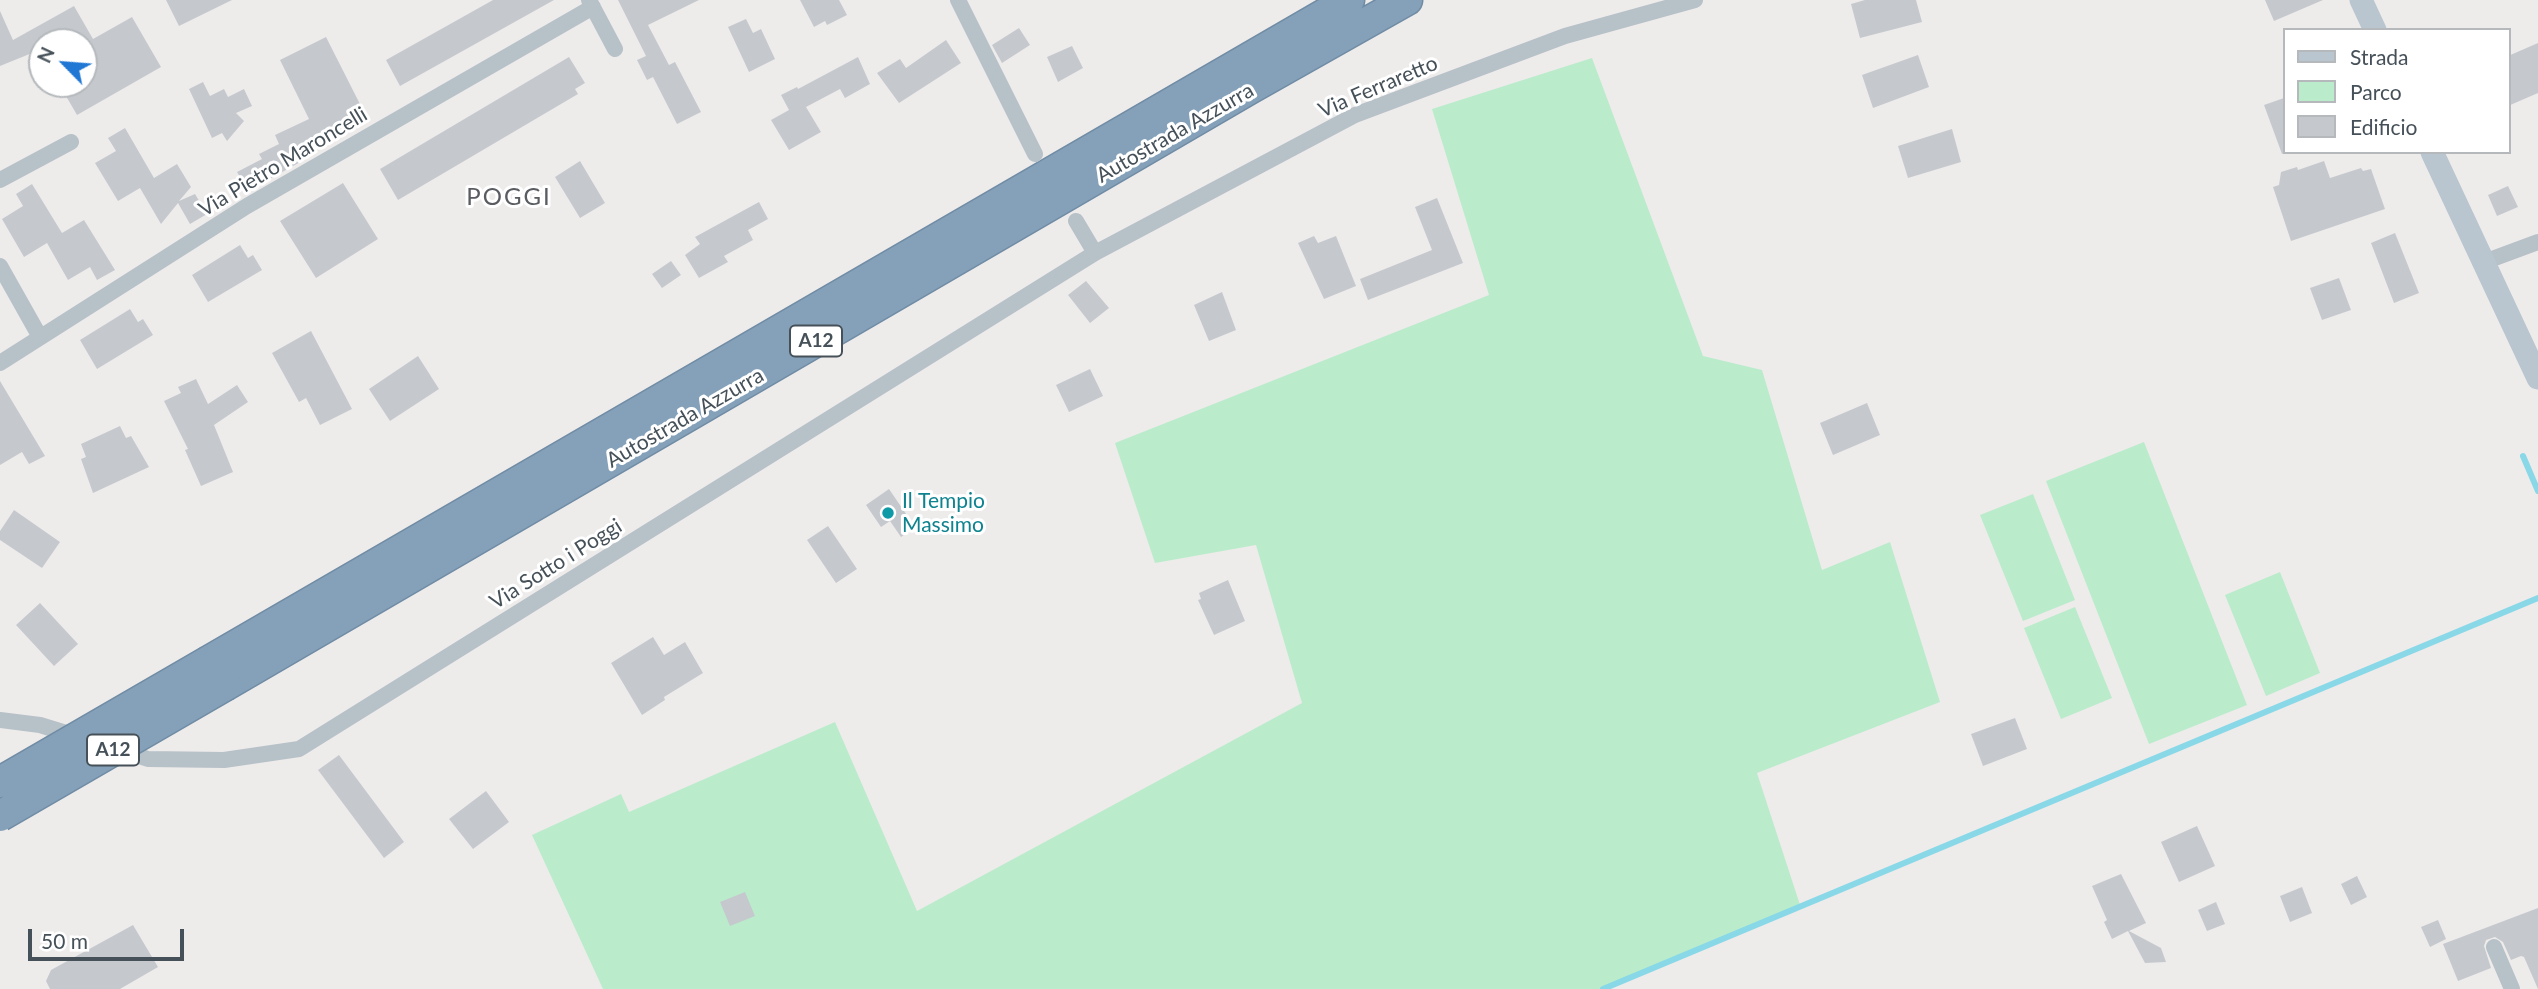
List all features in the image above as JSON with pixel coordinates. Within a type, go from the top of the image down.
[{"type":"highway","name":"Autostrada Azzurra","points":[[0,816],[217,673],[1349,0]]},
{"type":"highway","name":"Autostrada Azzurra","points":[[0,782],[217,673],[1408,0]]},
{"type":"main road","points":[[2361,0],[2374,28]]},
{"type":"main road","points":[[2433,154],[2538,378]]},
{"type":"street","points":[[958,0],[1035,154]]},
{"type":"street","name":"Via Ferraretto","points":[[1095,253],[1355,115],[1565,36],[1695,0]]},
{"type":"street","points":[[591,3],[615,49]]},
{"type":"street","name":"Via Pietro Maroncelli","points":[[0,363],[247,206],[591,3]]},
{"type":"street","points":[[0,180],[71,142]]},
{"type":"street","points":[[1076,220],[1095,253]]},
{"type":"street","points":[[2484,262],[2538,242]]},
{"type":"street","name":"Via Sotto i Poggi","points":[[0,720],[40,726],[148,759],[224,760],[299,749],[1095,253]]},
{"type":"street","points":[[0,265],[40,337]]},
{"type":"street","points":[[2494,947],[2512,989]]},
{"type":"green space","points":[[1592,58],[1703,356],[1762,370],[1822,570],[1890,542],[1940,702],[1757,773],[1801,908],[1605,989],[603,989],[532,835],[621,794],[629,812],[835,722],[917,911],[1302,703],[1256,545],[1155,563],[1115,443],[1489,295],[1432,109]]},
{"type":"green space","points":[[2144,442],[2247,705],[2149,744],[2046,481]]},
{"type":"green space","points":[[2033,494],[2075,600],[2023,621],[1980,515]]},
{"type":"green space","points":[[2280,572],[2320,673],[2266,696],[2225,595]]},
{"type":"green space","points":[[2075,607],[2112,698],[2061,719],[2024,628]]},
{"type":"building","points":[[166,0],[232,0],[179,26]]},
{"type":"building","points":[[493,0],[554,0],[400,86],[386,60]]},
{"type":"building","points":[[618,0],[699,0],[648,25],[669,65],[675,62],[701,112],[677,124],[653,77],[647,80],[637,60],[646,56]]},
{"type":"building","points":[[800,0],[839,0],[847,15],[827,25],[825,21],[814,27]]},
{"type":"building","points":[[1865,0],[1916,0],[1922,22],[1860,38],[1851,4]]},
{"type":"building","points":[[2265,0],[2323,0],[2274,21]]},
{"type":"building","points":[[74,6],[87,28],[35,28]]},
{"type":"building","points":[[0,11],[13,40],[28,32],[28,55],[0,66]]},
{"type":"building","points":[[132,17],[161,67],[77,115],[67,98],[98,98],[98,36]]},
{"type":"building","points":[[746,19],[753,33],[761,29],[775,59],[749,72],[728,27]]},
{"type":"building","points":[[1019,28],[1030,45],[1002,63],[992,45]]},
{"type":"building","points":[[326,37],[365,114],[296,149],[302,161],[248,191],[237,172],[262,159],[259,154],[279,144],[275,135],[309,119],[280,60]]},
{"type":"building","points":[[946,40],[961,63],[899,103],[877,73],[900,59],[906,68]]},
{"type":"building","points":[[2538,43],[2538,93],[2510,105],[2510,55]]},
{"type":"building","points":[[1072,46],[1083,68],[1058,82],[1047,57]]},
{"type":"building","points":[[1918,55],[1929,87],[1873,108],[1862,75]]},
{"type":"building","points":[[569,57],[585,83],[575,89],[578,94],[398,200],[380,169]]},
{"type":"building","points":[[858,57],[870,84],[845,98],[840,89],[806,107],[821,132],[789,150],[771,120],[789,110],[781,95],[797,87],[798,89]]},
{"type":"building","points":[[203,82],[210,96],[224,89],[228,97],[244,89],[252,106],[236,113],[244,121],[227,141],[222,133],[212,138],[189,89]]},
{"type":"building","points":[[2282,99],[2282,154],[2264,105]]},
{"type":"building","points":[[125,128],[154,178],[177,164],[191,187],[179,201],[195,194],[207,214],[190,224],[178,203],[161,224],[140,188],[118,201],[95,163],[116,151],[108,138]]},
{"type":"building","points":[[1952,129],[1961,162],[1908,178],[1898,146]]},
{"type":"building","points":[[580,161],[605,203],[580,218],[555,177]]},
{"type":"building","points":[[2324,161],[2330,178],[2361,168],[2363,171],[2371,169],[2385,209],[2291,241],[2273,187],[2279,185],[2281,172],[2297,167],[2298,170]]},
{"type":"building","points":[[343,183],[378,239],[316,278],[280,221]]},
{"type":"building","points":[[32,184],[62,233],[84,220],[115,270],[97,280],[90,267],[68,280],[47,243],[24,257],[2,219],[23,206],[16,194]]},
{"type":"building","points":[[2508,186],[2518,207],[2497,216],[2488,195]]},
{"type":"building","points":[[1437,198],[1463,263],[1368,300],[1360,279],[1432,250],[1415,207]]},
{"type":"building","points":[[759,202],[768,219],[748,230],[753,240],[724,256],[728,262],[699,278],[685,255],[700,244],[695,237]]},
{"type":"building","points":[[2395,233],[2419,293],[2394,303],[2371,243]]},
{"type":"building","points":[[1314,236],[1318,243],[1336,236],[1356,286],[1324,299],[1298,243]]},
{"type":"building","points":[[240,245],[248,258],[253,255],[262,270],[208,302],[192,275]]},
{"type":"building","points":[[671,261],[681,275],[662,288],[652,274]]},
{"type":"building","points":[[2339,278],[2351,310],[2322,320],[2310,288]]},
{"type":"building","points":[[1086,281],[1109,308],[1090,323],[1068,295]]},
{"type":"building","points":[[1222,292],[1236,330],[1209,341],[1194,305]]},
{"type":"building","points":[[130,309],[138,322],[143,319],[153,335],[97,369],[80,340]]},
{"type":"building","points":[[311,331],[352,409],[320,425],[306,398],[299,402],[272,353]]},
{"type":"building","points":[[418,356],[439,389],[390,421],[369,389]]},
{"type":"building","points":[[1090,369],[1103,396],[1069,412],[1056,385]]},
{"type":"building","points":[[196,379],[208,404],[237,385],[248,402],[214,425],[233,472],[201,486],[185,450],[188,449],[164,401],[181,393],[178,387]]},
{"type":"building","points":[[0,381],[45,456],[29,464],[22,452],[0,465]]},
{"type":"building","points":[[1867,403],[1880,435],[1833,455],[1820,423]]},
{"type":"building","points":[[120,426],[126,438],[131,436],[149,467],[93,493],[81,459],[86,457],[81,444]]},
{"type":"building","name":"Il Tempio Massimo","points":[[889,489],[915,527],[901,537],[890,521],[881,527],[866,505]]},
{"type":"building","points":[[14,510],[60,542],[42,568],[0,540],[0,531]]},
{"type":"building","points":[[828,526],[857,569],[836,583],[807,540]]},
{"type":"building","points":[[1228,580],[1245,621],[1214,635],[1198,600],[1201,599],[1199,593]]},
{"type":"building","points":[[40,603],[78,644],[54,666],[16,625]]},
{"type":"building","points":[[653,637],[664,655],[685,642],[703,673],[664,697],[665,700],[642,715],[611,663]]},
{"type":"building","points":[[2015,718],[2027,749],[1983,766],[1971,734]]},
{"type":"building","points":[[339,755],[404,842],[384,858],[318,770]]},
{"type":"building","points":[[486,791],[509,822],[473,849],[449,819]]},
{"type":"building","points":[[2197,826],[2215,866],[2179,882],[2161,842]]},
{"type":"building","points":[[2121,874],[2146,923],[2129,931],[2161,948],[2166,962],[2145,963],[2128,931],[2112,939],[2092,886]]},
{"type":"building","points":[[2357,876],[2367,897],[2351,905],[2341,884]]},
{"type":"building","points":[[2302,887],[2312,913],[2290,922],[2280,896]]},
{"type":"building","points":[[745,892],[755,916],[730,926],[720,902]]},
{"type":"building","points":[[2216,902],[2225,924],[2207,931],[2198,910]]},
{"type":"building","points":[[2538,908],[2538,989],[2524,957],[2511,960],[2503,942],[2495,937],[2486,940],[2484,946],[2491,968],[2458,981],[2443,944]]},
{"type":"building","points":[[2438,920],[2446,939],[2430,947],[2421,927]]},
{"type":"building","points":[[133,925],[158,967],[120,989],[50,989],[46,981],[51,970]]},
{"type":"waterway","points":[[2523,456],[2538,491]]},
{"type":"waterway","points":[[1603,989],[2538,598]]},
{"type":"place","name":"Il Tempio Massimo","points":[[888,513]]},
{"type":"district","name":"POGGI","points":[[509,197]]}]
